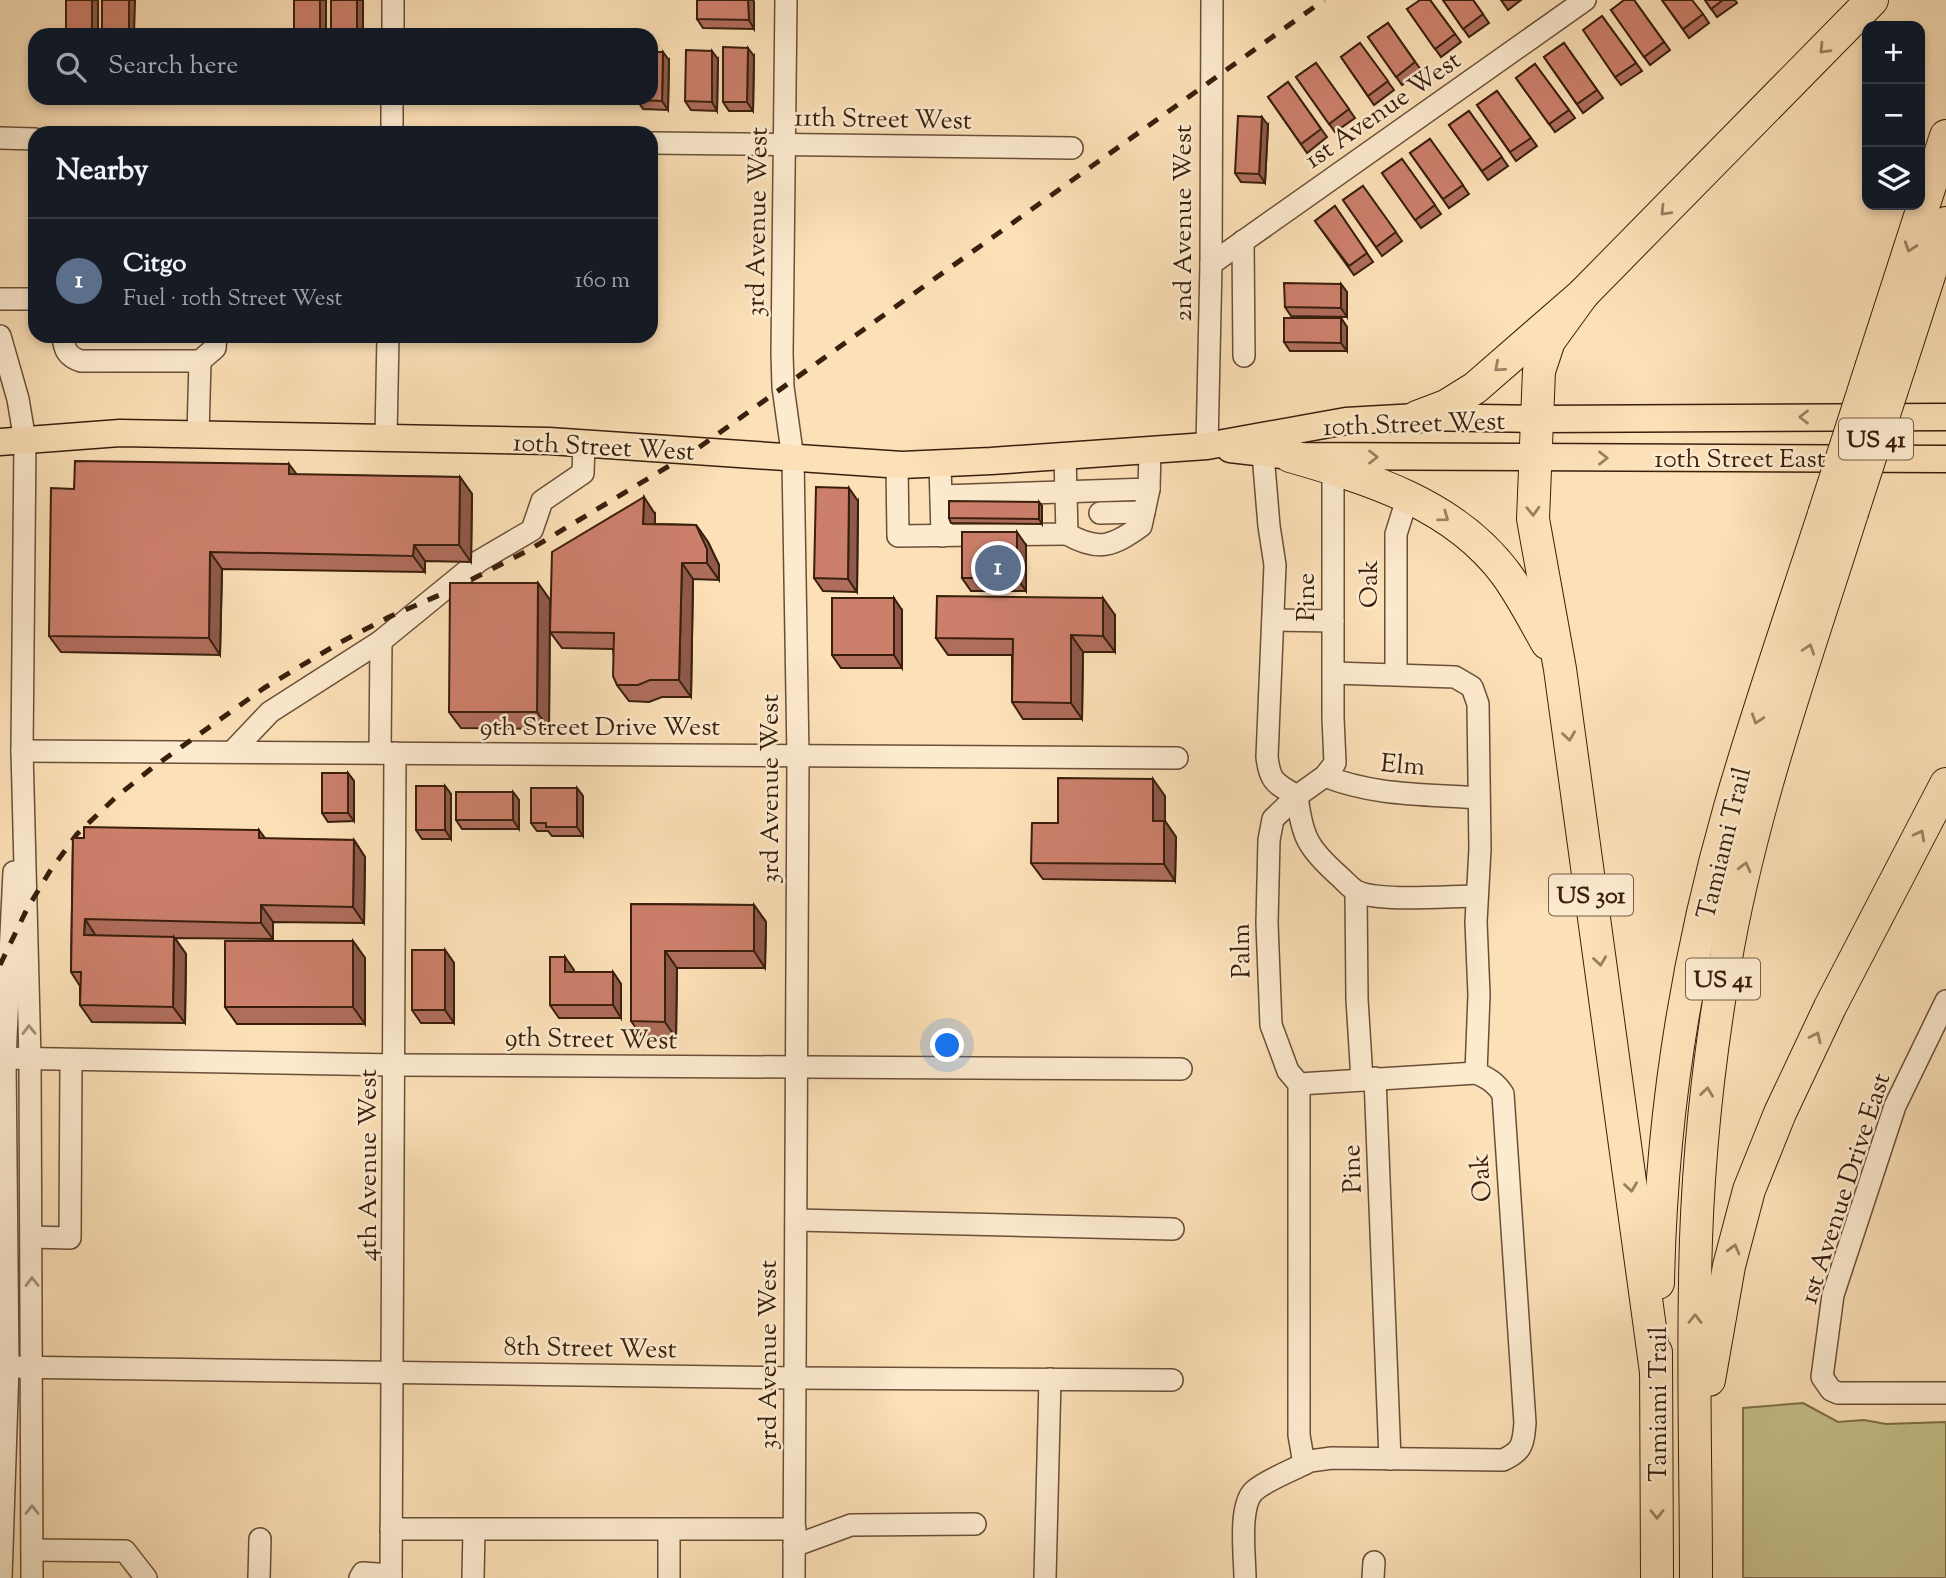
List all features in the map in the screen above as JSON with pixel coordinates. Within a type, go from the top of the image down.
[{"type":"highway","points":[[1417,417],[1446,405],[1475,388],[1583,294],[1872,0]]},
{"type":"highway","name":"Tamiami Trail","points":[[1657,1578],[1656,1372],[1663,1183],[1673,1086],[1693,966],[1729,809],[1838,514],[1886,365],[1946,136]]},
{"type":"highway","name":"Tamiami Trail","points":[[1886,365],[1946,223]]},
{"type":"highway","points":[[1538,419],[1539,371],[1549,341],[1583,294]]},
{"type":"highway","name":"US 301","points":[[1538,419],[1533,519],[1560,669],[1656,1372]]},
{"type":"highway","points":[[1277,455],[1333,463],[1432,508],[1463,531],[1496,562],[1521,596],[1560,669]]},
{"type":"highway","name":"Tamiami Trail","points":[[1696,1578],[1695,1283],[1705,1108],[1725,963],[1739,892],[1838,514]]},
{"type":"highway","points":[[1696,1460],[1729,1266],[1749,1190],[1780,1113],[1829,1007],[1946,784]]},
{"type":"main road","name":"10th Street West","points":[[12,441],[120,433],[386,437],[584,444],[897,464],[1207,446],[1346,421],[1417,417],[1538,419]]},
{"type":"main road","name":"10th Street East","points":[[1538,419],[1946,417]]},
{"type":"main road","name":"10th Street West","points":[[1207,446],[1277,455]]},
{"type":"main road","name":"10th Street West","points":[[1333,463],[1535,458]]},
{"type":"main road","name":"10th Street East","points":[[1535,458],[1946,459]]},
{"type":"street","points":[[393,0],[393,28]]},
{"type":"street","name":"3rd Avenue West","points":[[786,0],[782,353],[783,387],[793,459],[798,756],[794,1578]]},
{"type":"street","name":"2nd Avenue West","points":[[1207,446],[1212,0]]},
{"type":"street","name":"1st Avenue West","points":[[1211,264],[1585,0]]},
{"type":"street","points":[[392,126],[393,105]]},
{"type":"street","points":[[0,138],[28,139]]},
{"type":"street","name":"11th Street West","points":[[658,143],[1073,148]]},
{"type":"street","points":[[1244,241],[1244,356]]},
{"type":"street","points":[[0,299],[28,299]]},
{"type":"street","points":[[0,336],[18,399],[12,441],[30,1059],[32,1578]]},
{"type":"street","points":[[65,343],[67,353],[81,361],[200,361],[215,348],[215,343]]},
{"type":"street","points":[[386,437],[388,343]]},
{"type":"street","points":[[198,434],[200,361]]},
{"type":"street","points":[[232,752],[270,712],[381,641],[479,561],[532,530],[542,501],[583,472],[584,444]]},
{"type":"street","points":[[1065,456],[1066,492],[1080,518],[1086,545],[1110,544],[1141,526],[1149,489],[1150,450]]},
{"type":"street","points":[[1277,455],[1269,526],[1275,565],[1267,757],[1269,774],[1278,785],[1297,796],[1300,824],[1317,856],[1356,892],[1372,896],[1477,896]]},
{"type":"street","points":[[940,463],[942,536]]},
{"type":"street","name":"Pine","points":[[1325,776],[1335,763],[1333,463]]},
{"type":"street","points":[[897,464],[898,536],[942,536],[994,514],[1066,492],[1149,489]]},
{"type":"street","points":[[942,496],[994,514],[1080,518],[1144,512]]},
{"type":"street","name":"Oak","points":[[1396,674],[1396,534],[1408,496]]},
{"type":"street","points":[[1273,620],[1333,621]]},
{"type":"street","name":"4th Avenue West","points":[[381,641],[388,753],[395,1065],[391,1576]]},
{"type":"street","points":[[1298,1084],[1476,1073],[1479,995],[1477,896],[1480,849],[1478,704],[1472,687],[1455,677],[1334,673]]},
{"type":"street","points":[[1,1578],[8,1367],[2,1058],[22,751]]},
{"type":"street","name":"9th Street Drive West","points":[[22,751],[1177,758]]},
{"type":"street","name":"Palm","points":[[1304,1464],[1299,1436],[1298,1084],[1288,1072],[1271,1025],[1267,872],[1273,819],[1297,796],[1325,776]]},
{"type":"street","name":"Elm","points":[[1325,776],[1348,786],[1382,791],[1478,798]]},
{"type":"street","name":"Pine","points":[[1356,892],[1357,999],[1368,1079],[1390,1459]]},
{"type":"street","name":"1st Avenue Drive East","points":[[1946,1001],[1895,1106],[1833,1295],[1822,1377],[1831,1390],[1838,1393],[1946,1393]]},
{"type":"street","name":"9th Street West","points":[[2,1058],[395,1065],[1181,1069]]},
{"type":"street","points":[[32,1237],[70,1238],[71,1059]]},
{"type":"street","name":"Oak","points":[[1390,1459],[1503,1460],[1515,1455],[1524,1441],[1503,1094],[1493,1082],[1476,1073]]},
{"type":"street","points":[[796,1220],[1173,1229]]},
{"type":"street","name":"8th Street West","points":[[8,1367],[795,1378],[1172,1380]]},
{"type":"street","points":[[1045,1578],[1050,1379]]},
{"type":"street","points":[[1245,1578],[1244,1523],[1249,1497],[1255,1490],[1310,1461],[1332,1458],[1390,1459]]},
{"type":"street","points":[[391,1529],[669,1530],[794,1537],[851,1525],[975,1524]]},
{"type":"street","points":[[473,1578],[474,1530]]},
{"type":"street","points":[[669,1530],[669,1578]]},
{"type":"street","points":[[259,1578],[260,1539]]},
{"type":"street","points":[[32,1550],[125,1551],[146,1578]]},
{"type":"street","points":[[360,1578],[363,1573],[391,1576]]},
{"type":"shaded area","points":[[1803,1403],[1838,1422],[1946,1422],[1946,1578],[1743,1578],[1743,1408]]},
{"type":"building","points":[[66,0],[92,0],[92,28],[66,28]]},
{"type":"building","points":[[102,0],[129,0],[129,28],[102,28]]},
{"type":"building","points":[[294,0],[320,0],[320,28],[294,28]]},
{"type":"building","points":[[331,0],[357,0],[357,28],[331,28]]},
{"type":"building","points":[[697,0],[748,0],[749,20],[697,19]]},
{"type":"building","points":[[1420,0],[1430,0],[1455,34],[1435,49],[1407,9]]},
{"type":"building","points":[[1443,0],[1473,0],[1483,14],[1463,29]]},
{"type":"building","points":[[1624,0],[1634,0],[1664,42],[1644,57],[1611,10]]},
{"type":"building","points":[[1662,0],[1692,0],[1703,14],[1683,29]]},
{"type":"building","points":[[1705,0],[1723,0],[1711,9]]},
{"type":"building","points":[[1602,16],[1636,63],[1615,77],[1583,30]]},
{"type":"building","points":[[1388,23],[1415,62],[1396,77],[1368,37]]},
{"type":"building","points":[[1360,43],[1388,81],[1368,96],[1341,57]]},
{"type":"building","points":[[1564,43],[1597,90],[1577,104],[1544,57]]},
{"type":"building","points":[[723,47],[748,48],[747,102],[723,102]]},
{"type":"building","points":[[686,50],[712,51],[712,102],[685,101]]},
{"type":"building","points":[[658,52],[663,52],[662,101],[658,101]]},
{"type":"building","points":[[1316,63],[1349,109],[1329,124],[1296,77]]},
{"type":"building","points":[[1535,64],[1569,110],[1549,124],[1516,78]]},
{"type":"building","points":[[1288,82],[1321,129],[1301,144],[1268,97]]},
{"type":"building","points":[[1497,91],[1531,138],[1510,152],[1477,105]]},
{"type":"building","points":[[1469,111],[1502,157],[1482,171],[1449,125]]},
{"type":"building","points":[[1238,116],[1262,117],[1259,174],[1235,173]]},
{"type":"building","points":[[1430,139],[1463,185],[1443,199],[1410,153]]},
{"type":"building","points":[[1402,159],[1435,205],[1415,220],[1382,173]]},
{"type":"building","points":[[1363,186],[1396,232],[1376,247],[1343,200]]},
{"type":"building","points":[[1335,206],[1367,253],[1349,266],[1315,221]]},
{"type":"building","points":[[1284,283],[1341,284],[1341,308],[1285,307]]},
{"type":"building","points":[[1284,318],[1341,318],[1341,343],[1284,342]]},
{"type":"building","points":[[75,461],[289,464],[289,474],[460,477],[459,545],[414,545],[413,556],[210,552],[209,638],[49,636],[51,488],[74,489]]},
{"type":"building","points":[[816,487],[849,488],[848,579],[814,578]]},
{"type":"building","points":[[644,497],[643,524],[696,525],[707,549],[707,563],[682,563],[679,680],[650,680],[638,685],[617,685],[613,676],[614,633],[550,632],[552,552]]},
{"type":"building","points":[[949,501],[1039,502],[1039,519],[949,518]]},
{"type":"building","points":[[962,532],[1017,532],[1017,578],[962,578]]},
{"type":"building","points":[[450,583],[538,583],[537,712],[449,712]]},
{"type":"building","points":[[937,596],[1103,598],[1103,636],[1071,635],[1071,703],[1012,702],[1013,639],[936,638]]},
{"type":"building","points":[[832,598],[894,598],[894,655],[832,655]]},
{"type":"building","points":[[322,773],[348,773],[348,813],[322,813]]},
{"type":"building","points":[[1058,778],[1153,779],[1153,821],[1164,821],[1164,864],[1031,863],[1032,823],[1058,823]]},
{"type":"building","points":[[416,786],[445,786],[445,830],[416,830]]},
{"type":"building","points":[[531,788],[577,788],[577,827],[546,827],[546,823],[531,823]]},
{"type":"building","points":[[456,792],[513,792],[513,820],[456,820]]},
{"type":"building","points":[[84,827],[259,830],[259,838],[354,840],[353,907],[261,905],[261,923],[85,919],[84,935],[174,937],[173,1007],[80,1005],[81,972],[71,972],[73,838],[84,838]]},
{"type":"building","points":[[631,904],[754,905],[754,951],[665,951],[665,1022],[631,1021]]},
{"type":"building","points":[[225,941],[353,941],[353,1007],[225,1007]]},
{"type":"building","points":[[412,950],[445,950],[445,1010],[412,1010]]},
{"type":"building","points":[[550,957],[565,957],[565,972],[613,972],[613,1005],[550,1005]]},
{"type":"railway","points":[[0,965],[27,909],[77,834],[152,768],[264,688],[341,642],[529,550],[694,451],[1324,0]]},
{"type":"place","name":"Citgo","points":[[998,568]]}]
